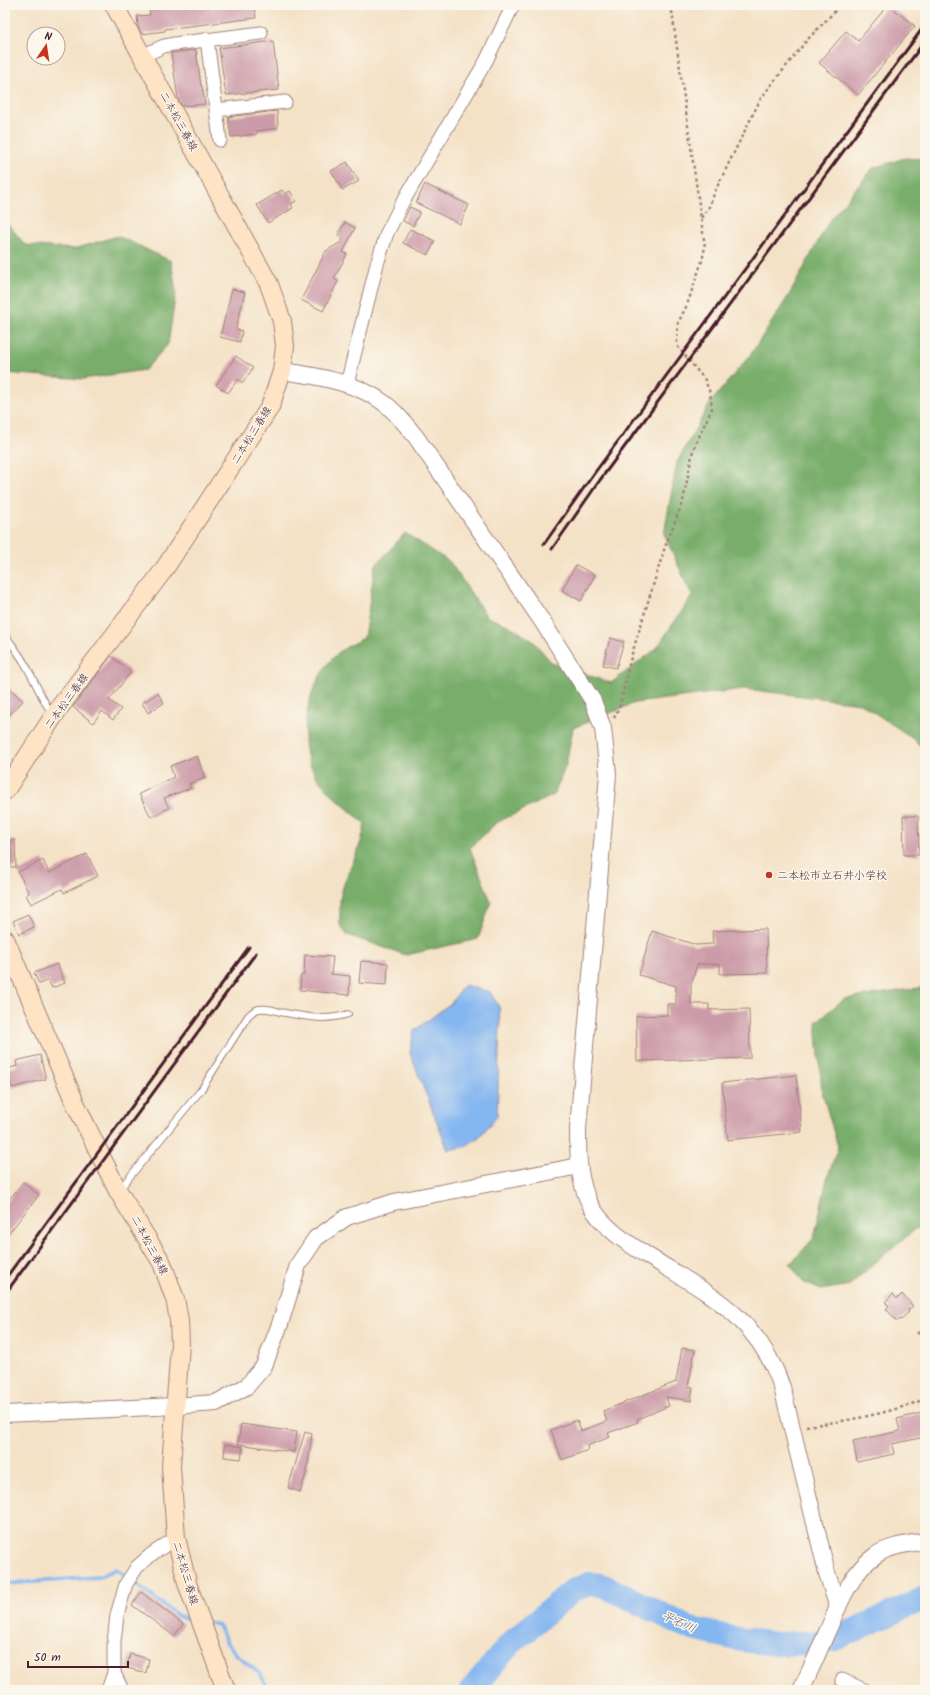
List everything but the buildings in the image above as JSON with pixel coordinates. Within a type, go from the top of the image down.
[{"type":"main road","name":"二本松三春線","points":[[5,791],[54,716],[164,572],[270,407],[282,371],[285,346],[282,321],[269,284],[114,5]]},
{"type":"main road","name":"二本松三春線","points":[[5,939],[76,1105],[118,1191],[162,1263],[175,1299],[179,1320],[180,1345],[172,1466],[176,1538],[188,1586],[226,1690]]},
{"type":"street","points":[[346,384],[377,264],[387,233],[401,206],[486,61],[513,5]]},
{"type":"street","points":[[142,56],[164,46],[262,32]]},
{"type":"street","points":[[207,39],[220,140]]},
{"type":"street","points":[[216,110],[285,102]]},
{"type":"street","points":[[282,371],[346,384],[372,396],[389,407],[416,437],[542,621],[593,701],[603,728],[608,774],[578,1129],[579,1166],[585,1190],[590,1204],[609,1228],[637,1249],[719,1301],[739,1317],[755,1334],[775,1366],[782,1387],[827,1573],[838,1608]]},
{"type":"street","points":[[5,1414],[175,1406],[216,1402],[247,1386],[264,1366],[280,1324],[298,1265],[316,1238],[347,1217],[394,1202],[579,1166]]},
{"type":"street","points":[[108,1690],[114,1672],[114,1642],[117,1615],[126,1584],[137,1567],[152,1554],[176,1538]]},
{"type":"street","points":[[801,1690],[838,1608],[860,1570],[876,1555],[884,1551],[925,1541]]},
{"type":"street","points":[[114,1672],[122,1690]]},
{"type":"street","points":[[842,1680],[864,1690]]},
{"type":"lane","points":[[5,635],[22,659],[32,676],[44,703],[54,716]]},
{"type":"lane","points":[[118,1191],[201,1090],[252,1012],[258,1009],[265,1009],[306,1017],[327,1018],[337,1018],[348,1014]]},
{"type":"path","points":[[603,728],[612,721],[620,705],[631,657],[664,550],[683,501],[693,450],[712,408],[710,393],[705,380],[678,347],[676,342],[678,324],[687,305],[702,261],[705,247],[671,5]]},
{"type":"path","points":[[701,218],[708,209],[717,187],[761,98],[807,40],[841,5]]},
{"type":"path","points":[[917,1332],[925,1340]]},
{"type":"path","points":[[792,1428],[837,1423],[879,1414],[925,1399]]},
{"type":"green space","points":[[905,158],[925,159],[925,751],[914,739],[860,703],[744,689],[635,703],[573,728],[566,765],[554,795],[496,823],[470,848],[491,902],[478,939],[406,955],[347,935],[340,925],[340,898],[361,842],[365,824],[329,792],[312,769],[307,755],[305,724],[313,691],[328,663],[338,653],[364,638],[375,566],[405,533],[450,562],[487,617],[508,625],[533,641],[552,663],[611,683],[656,649],[692,596],[664,534],[677,462],[710,403],[751,354],[791,292],[829,221],[873,168]]},
{"type":"green space","points":[[5,220],[25,245],[74,249],[118,236],[171,261],[176,292],[168,344],[145,370],[83,379],[5,373]]},
{"type":"green space","points":[[925,987],[925,1222],[893,1247],[850,1285],[821,1290],[803,1282],[790,1264],[814,1238],[827,1179],[838,1147],[822,1092],[816,1022],[844,999]]},
{"type":"water","points":[[464,985],[490,992],[499,1007],[500,1022],[497,1117],[478,1138],[464,1147],[448,1150],[410,1053],[414,1031],[451,1003]]},
{"type":"waterway","points":[[5,1584],[99,1577],[116,1569],[178,1616],[194,1620]]},
{"type":"waterway","name":"平石川","points":[[471,1690],[511,1643],[572,1591],[589,1584],[602,1585],[692,1629],[742,1640],[776,1644],[810,1643],[835,1639],[925,1598]]},
{"type":"waterway","points":[[207,1622],[218,1625],[226,1641],[236,1654],[260,1674],[269,1690]]},
{"type":"railway","points":[[544,544],[593,475],[925,25]]},
{"type":"railway","points":[[552,549],[600,480],[925,41]]},
{"type":"railway","points":[[5,1279],[249,947]]},
{"type":"railway","points":[[5,1294],[256,953]]},
{"type":"place","name":"二本松市立石井小学校","points":[[769,875]]}]
